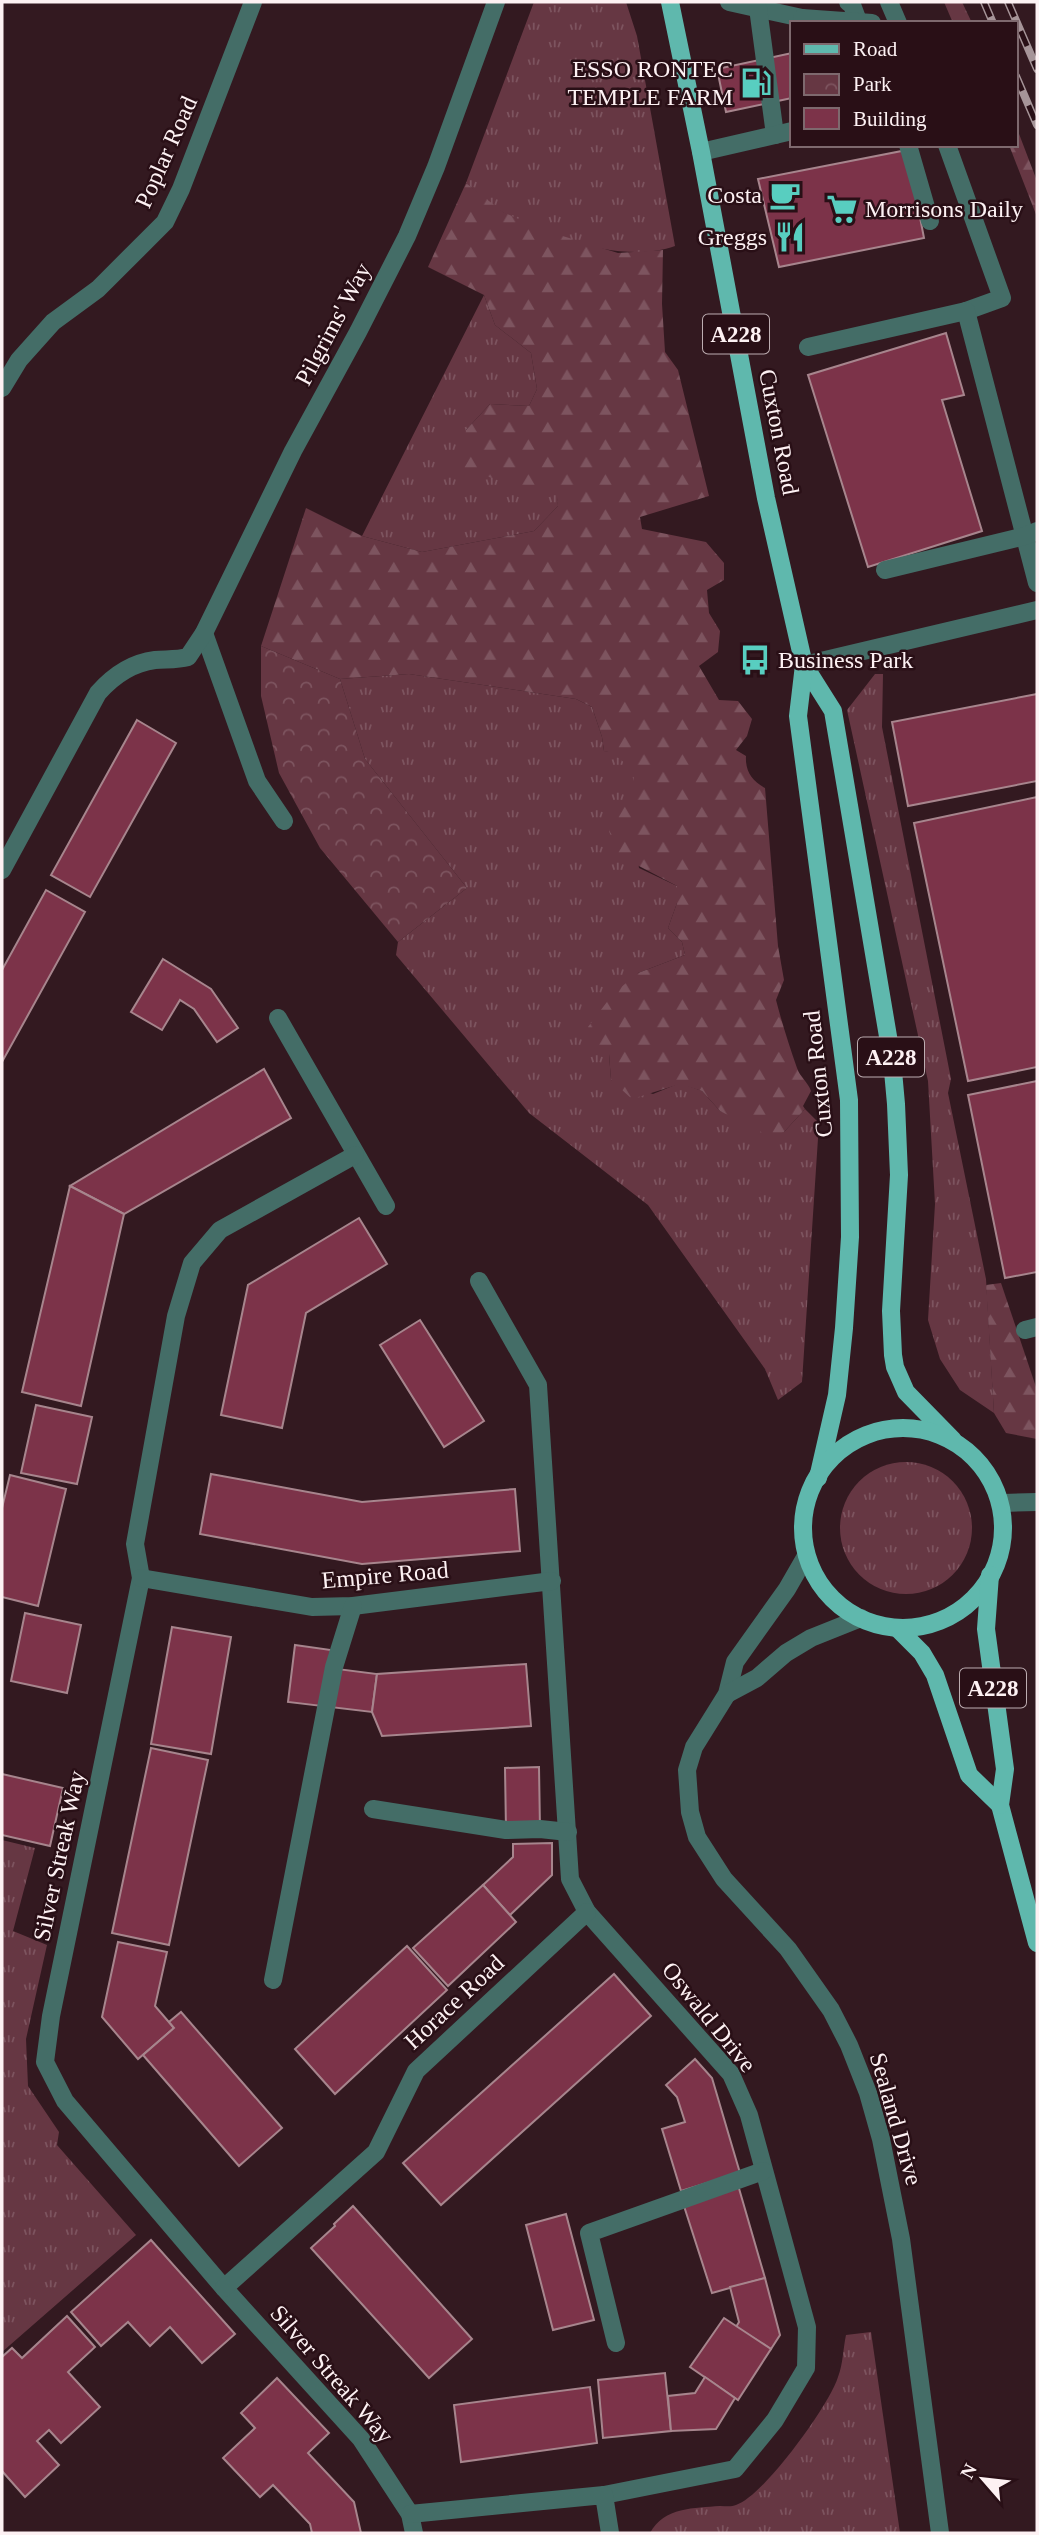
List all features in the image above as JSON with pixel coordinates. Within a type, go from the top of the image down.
[{"type":"main road","name":"Cuxton Road","points":[[670,2],[766,498],[804,665],[799,716],[849,1100],[851,1189],[840,1373],[834,1413],[818,1478]]},
{"type":"main road","name":"Cuxton Road","points":[[804,665],[833,711],[892,1060],[899,1146],[891,1311],[891,1341],[895,1367],[910,1398],[953,1440]]},
{"type":"main road","points":[[898,1429],[922,1429],[953,1440],[987,1468],[1003,1503],[998,1551],[990,1571],[971,1599],[952,1614],[931,1624],[897,1628],[881,1626],[861,1618],[822,1588],[806,1556],[803,1523],[810,1493],[818,1478],[845,1449],[877,1433],[898,1429]]},
{"type":"main road","name":"A228","points":[[990,1571],[986,1629],[1006,1769],[1000,1805],[1037,1943]]},
{"type":"main road","name":"A228","points":[[897,1628],[922,1653],[935,1675],[969,1775],[1000,1805]]},
{"type":"street","name":"Poplar Road","points":[[2,388],[19,360],[53,322],[98,289],[165,222],[181,189],[253,2]]},
{"type":"street","name":"Pilgrims' Way","points":[[2,870],[103,686],[135,665],[188,657],[204,633],[293,451],[407,236],[436,167],[496,2]]},
{"type":"street","points":[[729,2],[803,20],[834,21]]},
{"type":"street","points":[[848,2],[864,21]]},
{"type":"street","points":[[889,2],[897,21]]},
{"type":"street","points":[[701,152],[783,133],[758,8]]},
{"type":"street","points":[[909,147],[930,221]]},
{"type":"street","points":[[808,347],[965,311],[1002,298],[948,147]]},
{"type":"street","points":[[965,311],[1031,533],[1037,583]]},
{"type":"street","points":[[885,570],[1031,533]]},
{"type":"street","points":[[804,665],[1037,610]]},
{"type":"street","points":[[204,633],[257,782],[284,821]]},
{"type":"street","points":[[278,1018],[386,1206]]},
{"type":"street","name":"Silver Streak Way","points":[[355,1154],[220,1230],[192,1264],[176,1316],[135,1544],[141,1578],[51,2016],[45,2062],[65,2101],[224,2288],[360,2439],[410,2514],[414,2533]]},
{"type":"street","name":"Oswald Drive","points":[[410,2514],[604,2495],[735,2469],[775,2420],[806,2368],[807,2327],[749,2115],[731,2074],[587,1912],[570,1879],[538,1385],[479,1281]]},
{"type":"street","points":[[1003,1503],[1037,1502]]},
{"type":"street","name":"Sealand Drive","points":[[806,1556],[788,1589],[735,1662],[727,1694],[705,1727],[689,1764],[688,1790],[693,1824],[705,1852],[724,1880],[788,1949],[831,2010],[849,2045],[868,2093],[881,2139],[901,2239],[940,2533]]},
{"type":"street","name":"Empire Road","points":[[141,1578],[312,1607],[353,1606],[552,1581]]},
{"type":"street","points":[[273,1980],[334,1667],[353,1606]]},
{"type":"street","name":"Sealand Drive","points":[[727,1694],[757,1678],[786,1653],[811,1638],[861,1618]]},
{"type":"street","points":[[373,1809],[506,1830],[568,1832]]},
{"type":"street","name":"Horace Road","points":[[224,2288],[376,2152],[416,2071],[587,1912]]},
{"type":"street","points":[[616,2343],[589,2232],[763,2171]]},
{"type":"street","points":[[604,2495],[610,2533]]},
{"type":"green space","points":[[534,2],[626,2],[637,36],[675,246],[655,251],[633,252],[587,246],[542,231],[504,213],[466,183]]},
{"type":"green space","points":[[944,2],[962,2],[971,21],[952,21]]},
{"type":"green space","points":[[1018,131],[1037,181],[1037,217],[1010,147],[1018,147]]},
{"type":"green space","points":[[466,183],[503,212],[543,230],[618,253],[663,250],[665,352],[678,370],[709,496],[640,517],[642,529],[706,542],[724,563],[724,580],[707,590],[709,613],[720,631],[718,652],[699,666],[719,700],[738,701],[752,719],[747,736],[736,750],[746,756],[750,775],[765,788],[778,946],[784,980],[776,1000],[797,1068],[811,1091],[803,1106],[805,1109],[784,1132],[771,1137],[720,1111],[702,1091],[680,1084],[632,1099],[611,1080],[609,1054],[598,1048],[588,1027],[613,994],[638,973],[685,955],[682,942],[668,928],[677,903],[677,886],[618,855],[609,831],[609,807],[630,794],[634,771],[613,753],[604,751],[592,707],[576,699],[409,674],[340,679],[261,646],[306,508],[362,536],[422,552],[534,531],[558,506],[556,488],[527,491],[462,467],[466,430],[490,404],[529,406],[537,389],[531,353],[495,325],[484,295],[428,267]]},
{"type":"green space","points":[[484,295],[495,325],[531,353],[537,389],[529,406],[490,404],[466,430],[557,488],[558,506],[534,531],[422,552],[362,536]]},
{"type":"green space","points":[[261,646],[340,679],[365,759],[467,888],[398,942],[320,848],[279,773],[261,696]]},
{"type":"green space","points":[[409,674],[576,699],[592,707],[604,751],[613,752],[634,770],[634,789],[628,798],[639,868],[677,886],[677,903],[668,928],[682,942],[685,955],[638,973],[609,1054],[611,1080],[653,1094],[680,1083],[702,1091],[720,1111],[784,1132],[805,1109],[819,1123],[802,1382],[778,1400],[765,1369],[648,1205],[529,1113],[396,955],[398,942],[467,888],[365,759],[340,679]]},
{"type":"green space","points":[[875,674],[883,674],[882,727],[951,1079],[948,1093],[986,1279],[994,1413],[960,1390],[940,1359],[928,1320],[935,1204],[928,1081],[847,710]]},
{"type":"green space","points":[[1001,1283],[1037,1390],[1037,1439],[1006,1433],[994,1413],[986,1285]]},
{"type":"green space","points":[[906,1462],[931,1467],[953,1481],[967,1503],[972,1528],[967,1553],[953,1575],[931,1589],[906,1594],[881,1589],[859,1575],[845,1553],[840,1528],[845,1503],[859,1481],[881,1467]]},
{"type":"green space","points":[[2,1840],[35,1848],[13,1931],[47,1945],[26,2039],[28,2086],[59,2132],[57,2145],[136,2235],[2,2352]]},
{"type":"green space","points":[[871,2332],[900,2533],[650,2533],[663,2518],[681,2510],[734,2506],[748,2498],[778,2468],[822,2407],[838,2377],[846,2335]]},
{"type":"building","name":"ESSO RONTEC TEMPLE FARM","points":[[790,53],[790,98],[726,112],[717,69]]},
{"type":"building","name":"Morrisons Daily","points":[[907,150],[924,238],[779,267],[758,179]]},
{"type":"building","points":[[946,333],[964,395],[942,400],[982,531],[868,567],[808,375]]},
{"type":"building","points":[[1037,694],[1037,781],[908,806],[892,722]]},
{"type":"building","points":[[137,720],[176,743],[90,897],[51,875]]},
{"type":"building","points":[[1037,797],[1037,1067],[968,1081],[914,823]]},
{"type":"building","points":[[46,890],[85,912],[2,1062],[2,970]]},
{"type":"building","points":[[163,959],[211,989],[238,1028],[217,1042],[194,1009],[180,1000],[162,1030],[131,1012]]},
{"type":"building","points":[[264,1069],[291,1118],[124,1214],[70,1186]]},
{"type":"building","points":[[1037,1081],[1037,1272],[1005,1278],[968,1095]]},
{"type":"building","points":[[70,1186],[124,1214],[81,1406],[22,1392]]},
{"type":"building","points":[[359,1218],[387,1264],[306,1313],[282,1428],[221,1415],[248,1285]]},
{"type":"building","points":[[420,1320],[484,1421],[444,1447],[380,1345]]},
{"type":"building","points":[[36,1405],[92,1417],[77,1484],[21,1473]]},
{"type":"building","points":[[211,1474],[362,1502],[515,1489],[520,1551],[362,1564],[200,1534]]},
{"type":"building","points":[[10,1475],[66,1489],[38,1606],[2,1597],[2,1508]]},
{"type":"building","points":[[25,1613],[81,1625],[67,1693],[11,1681]]},
{"type":"building","points":[[172,1627],[231,1637],[211,1754],[151,1744]]},
{"type":"building","points":[[295,1645],[331,1650],[329,1668],[377,1674],[372,1712],[288,1702]]},
{"type":"building","points":[[526,1664],[531,1726],[382,1736],[372,1712],[377,1674]]},
{"type":"building","points":[[151,1748],[208,1760],[169,1945],[112,1933]]},
{"type":"building","points":[[539,1767],[540,1829],[506,1830],[505,1768]]},
{"type":"building","points":[[2,1774],[63,1788],[50,1846],[2,1835]]},
{"type":"building","points":[[552,1843],[552,1875],[510,1915],[483,1885],[513,1857],[513,1844]]},
{"type":"building","points":[[483,1885],[516,1922],[448,1986],[413,1948]]},
{"type":"building","points":[[118,1942],[167,1952],[155,2006],[174,2028],[138,2059],[102,2017]]},
{"type":"building","points":[[407,1946],[447,1990],[335,2094],[295,2049]]},
{"type":"building","points":[[614,1974],[651,2016],[441,2205],[403,2163]]},
{"type":"building","points":[[181,2012],[282,2128],[239,2166],[143,2055],[174,2028],[169,2022]]},
{"type":"building","points":[[695,2059],[712,2078],[740,2173],[681,2191],[662,2129],[685,2122],[677,2097],[666,2085]]},
{"type":"building","points":[[738,2185],[765,2278],[712,2293],[683,2203]]},
{"type":"building","points":[[353,2206],[472,2339],[429,2378],[311,2248]]},
{"type":"building","points":[[566,2214],[594,2320],[553,2330],[526,2225]]},
{"type":"building","points":[[151,2240],[235,2334],[202,2363],[170,2327],[150,2346],[128,2322],[101,2346],[71,2312]]},
{"type":"building","points":[[765,2278],[780,2335],[771,2349],[736,2327],[739,2322],[730,2287]]},
{"type":"building","points":[[67,2316],[95,2347],[68,2372],[100,2407],[61,2443],[49,2430],[37,2441],[59,2465],[25,2497],[2,2471],[2,2357],[12,2348],[22,2358]]},
{"type":"building","points":[[724,2318],[771,2349],[738,2400],[690,2367]]},
{"type":"building","points":[[665,2373],[671,2431],[603,2438],[598,2380]]},
{"type":"building","points":[[705,2377],[735,2398],[716,2429],[671,2431],[668,2396],[695,2393]]},
{"type":"building","points":[[277,2378],[329,2433],[308,2453],[354,2502],[361,2533],[312,2533],[310,2524],[273,2485],[260,2497],[223,2458],[255,2428],[241,2413]]},
{"type":"building","points":[[590,2387],[597,2443],[461,2462],[454,2405]]},
{"type":"railway","points":[[984,2],[992,21]]},
{"type":"railway","points":[[1008,2],[1016,21]]},
{"type":"railway","points":[[1018,25],[1037,69]]},
{"type":"railway","points":[[1018,81],[1037,125]]},
{"type":"place","name":"ESSO RONTEC TEMPLE FARM","points":[[756,83]]},
{"type":"place","name":"Costa","points":[[785,195]]},
{"type":"place","name":"Morrisons Daily","points":[[842,209]]},
{"type":"place","name":"Greggs","points":[[790,237]]},
{"type":"place","name":"Business Park","points":[[755,660]]}]
